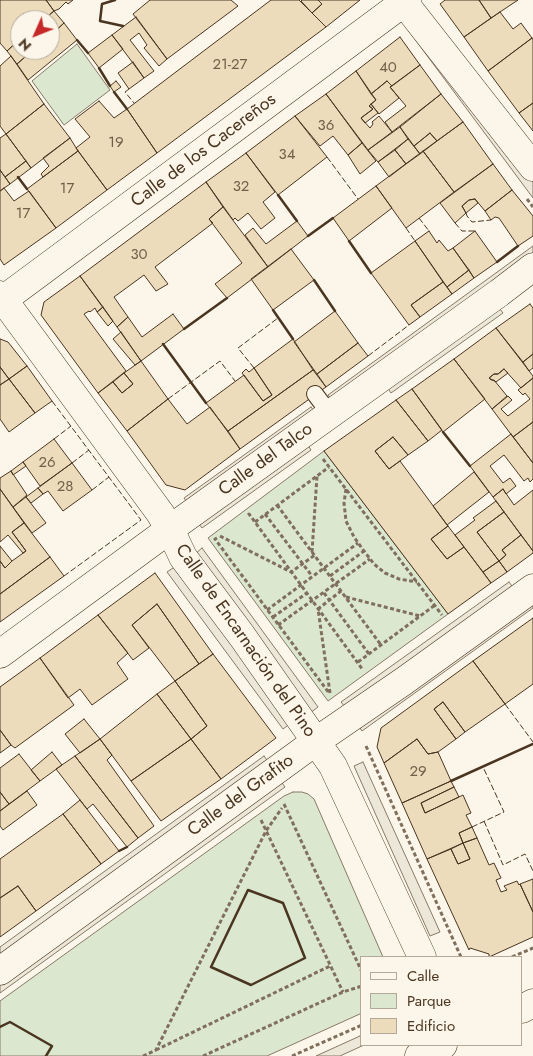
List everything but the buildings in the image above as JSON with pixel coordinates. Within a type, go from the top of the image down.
[{"type":"street","points":[[405,1],[533,167]]},
{"type":"street","name":"Calle de los Cacereños","points":[[1,299],[405,1]]},
{"type":"street","name":"Calle del Talco","points":[[0,654],[170,528],[322,404],[499,293],[533,267]]},
{"type":"street","name":"Calle de Encarnación del Pino","points":[[1,299],[160,513],[170,528],[184,557],[242,636],[332,766],[422,956]]},
{"type":"street","name":"Calle del Grafito","points":[[0,971],[315,742],[404,681],[533,588]]},
{"type":"street","points":[[419,1056],[441,1046]]},
{"type":"path","points":[[527,199],[533,207]]},
{"type":"path","points":[[320,455],[444,617]]},
{"type":"path","points":[[254,522],[329,467]]},
{"type":"path","points":[[291,572],[313,554],[318,476]]},
{"type":"path","points":[[346,488],[344,503],[346,521],[358,543],[370,559],[385,573],[399,579],[418,582]]},
{"type":"path","points":[[277,505],[381,645]]},
{"type":"path","points":[[249,514],[363,670]]},
{"type":"path","points":[[266,514],[312,576]]},
{"type":"path","points":[[220,536],[291,572]]},
{"type":"path","points":[[215,540],[330,694],[318,609]]},
{"type":"path","points":[[267,610],[358,543]]},
{"type":"path","points":[[330,576],[364,551]]},
{"type":"path","points":[[278,625],[370,559]]},
{"type":"path","points":[[318,609],[341,591]]},
{"type":"path","points":[[269,620],[307,593]]},
{"type":"path","points":[[324,593],[369,654]]},
{"type":"path","points":[[346,597],[421,616]]},
{"type":"path","points":[[358,662],[435,605]]},
{"type":"path","points":[[366,746],[461,956]]},
{"type":"path","points":[[156,1050],[266,831],[288,798]]},
{"type":"path","points":[[284,804],[360,968]]},
{"type":"path","points":[[260,818],[343,992]]},
{"type":"path","points":[[514,956],[533,948]]},
{"type":"path","points":[[143,1056],[330,966]]},
{"type":"path","points":[[203,1056],[343,992],[360,987]]},
{"type":"path","points":[[292,1056],[360,1026]]},
{"type":"green space","points":[[77,44],[110,90],[64,125],[32,81],[60,60]]},
{"type":"green space","points":[[324,451],[448,614],[328,701],[208,538]]},
{"type":"green space","points":[[293,792],[302,792],[314,799],[383,956],[360,956],[360,1014],[267,1056],[0,1056],[0,1001],[284,796]]},
{"type":"shaded area","points":[[416,25],[533,180],[533,198],[408,30]]},
{"type":"shaded area","points":[[533,246],[533,259],[334,403],[328,395]]},
{"type":"shaded area","points":[[497,305],[503,313],[391,393],[385,384]]},
{"type":"shaded area","points":[[311,407],[317,415],[190,507],[184,498]]},
{"type":"shaded area","points":[[305,441],[311,450],[202,528],[195,519]]},
{"type":"shaded area","points":[[202,548],[318,707],[310,713],[194,555]]},
{"type":"shaded area","points":[[176,566],[291,723],[283,729],[167,572]]},
{"type":"shaded area","points":[[509,582],[515,590],[348,711],[341,702]]},
{"type":"shaded area","points":[[533,595],[533,608],[362,731],[356,722]]},
{"type":"shaded area","points":[[264,756],[270,764],[0,959],[0,947]]},
{"type":"shaded area","points":[[363,762],[440,932],[430,936],[354,766]]},
{"type":"shaded area","points":[[279,779],[285,787],[0,993],[0,981]]},
{"type":"shaded area","points":[[360,1036],[360,1046],[362,1046],[340,1056],[316,1056]]},
{"type":"fence","points":[[129,89],[125,92],[134,103]]},
{"type":"fence","points":[[327,157],[358,199]]},
{"type":"fence","points":[[466,213],[472,222],[491,220]]},
{"type":"fence","points":[[419,218],[429,231]]},
{"type":"fence","points":[[455,223],[462,231],[475,231]]},
{"type":"fence","points":[[406,228],[415,241]]},
{"type":"fence","points":[[254,368],[238,348],[278,318]]},
{"type":"fence","points":[[368,356],[409,325]]},
{"type":"fence","points":[[168,399],[220,361],[235,381]]},
{"type":"fence","points":[[52,401],[141,520],[64,576]]},
{"type":"fence","points":[[54,439],[71,426]]},
{"type":"fence","points":[[72,463],[89,450]]},
{"type":"fence","points":[[92,490],[109,477]]},
{"type":"fence","points":[[505,704],[533,742]]},
{"type":"fence","points":[[472,827],[504,812],[483,767]]},
{"type":"fence","points":[[484,821],[503,865],[525,854],[533,871]]},
{"type":"wall","points":[[115,0],[102,4],[100,21],[123,26]]},
{"type":"wall","points":[[77,40],[88,53]]},
{"type":"wall","points":[[99,68],[110,86]]},
{"type":"wall","points":[[114,92],[127,109]]},
{"type":"wall","points":[[18,177],[27,189]]},
{"type":"wall","points":[[278,195],[297,221]]},
{"type":"wall","points":[[308,236],[333,218]]},
{"type":"wall","points":[[349,241],[371,273]]},
{"type":"wall","points":[[497,262],[518,246]]},
{"type":"wall","points":[[314,280],[335,311]]},
{"type":"wall","points":[[184,329],[227,298]]},
{"type":"wall","points":[[273,310],[293,339]]},
{"type":"wall","points":[[163,344],[206,403]]},
{"type":"wall","points":[[443,432],[470,466]]},
{"type":"wall","points":[[451,781],[533,744]]},
{"type":"wall","points":[[119,851],[127,847]]},
{"type":"wall","points":[[248,890],[283,903],[305,958],[251,985],[211,967],[248,890]]},
{"type":"wall","points":[[0,1027],[10,1022],[52,1046],[46,1056]]}]
